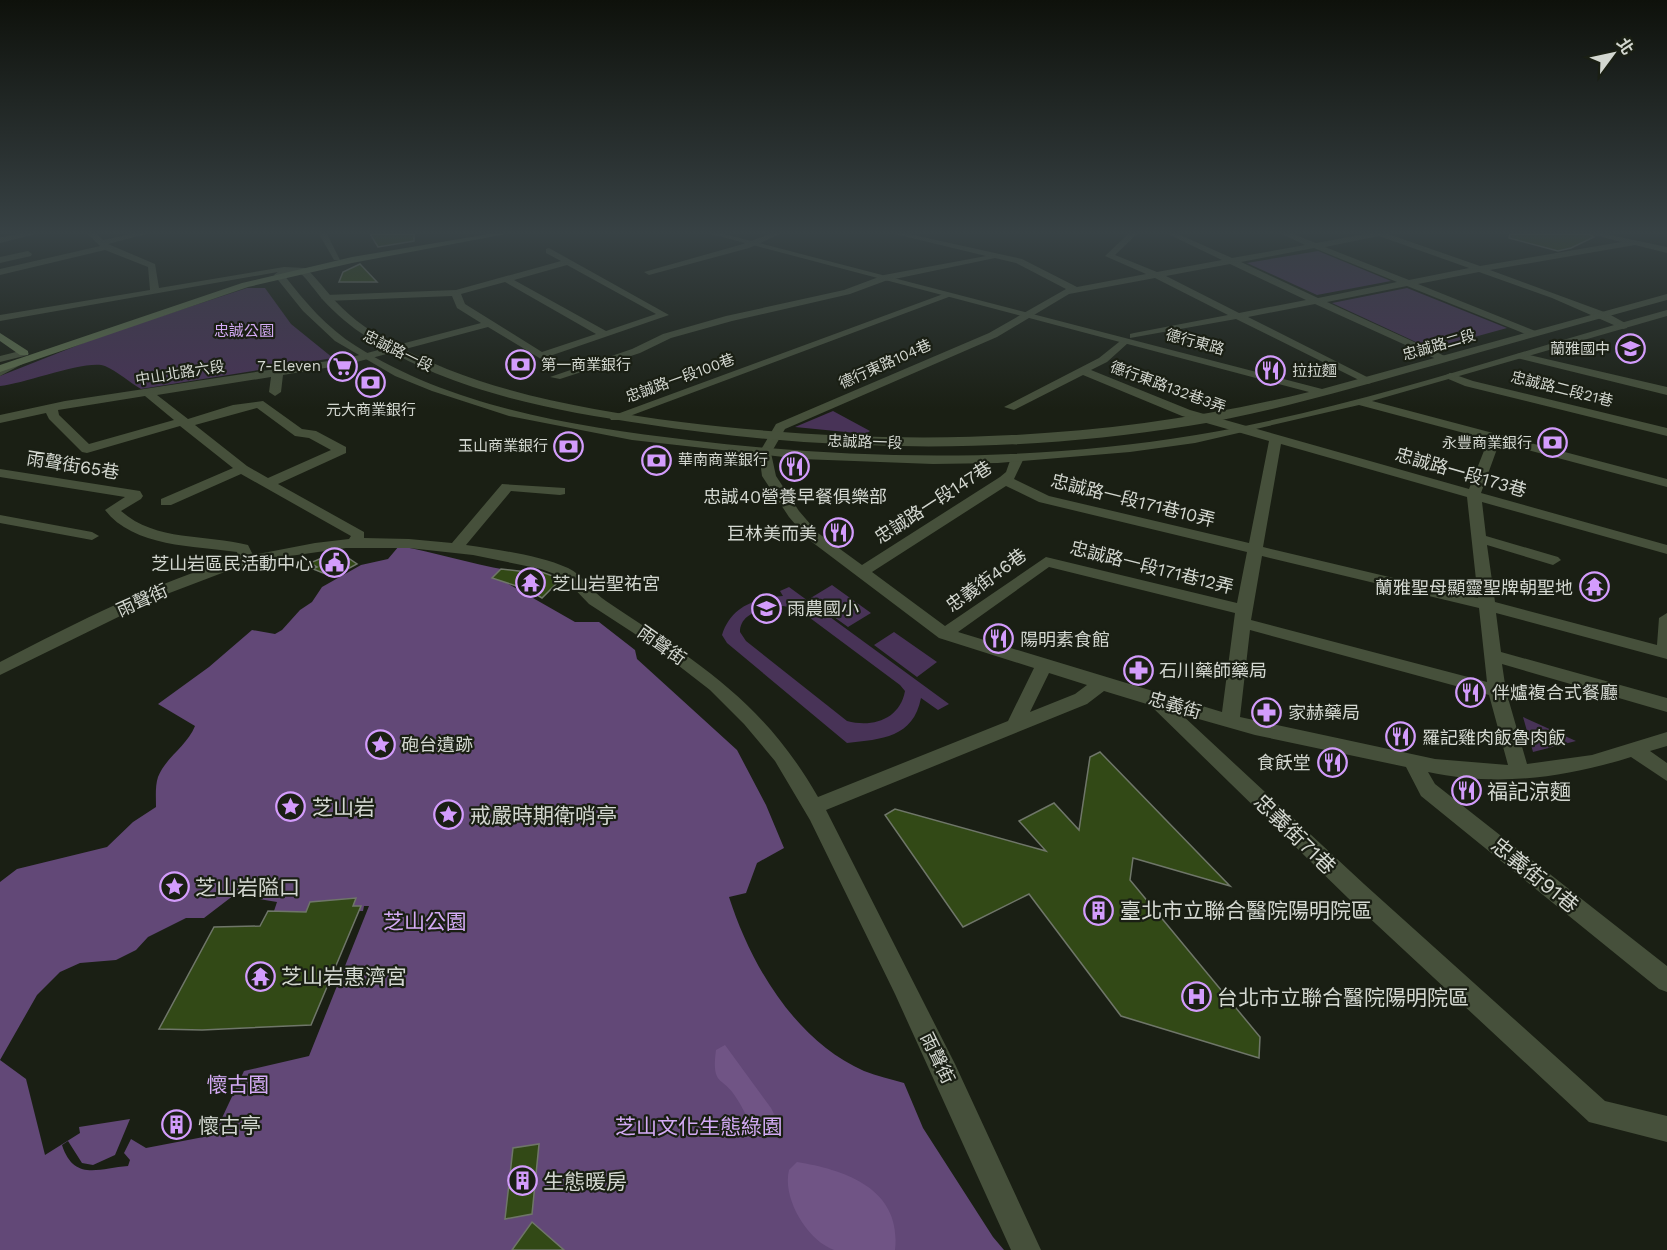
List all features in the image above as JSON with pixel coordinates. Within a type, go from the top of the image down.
[{"type":"main road","points":[[0,361],[23,357],[220,292]]},
{"type":"main road","points":[[0,336],[23,357]]},
{"type":"street","points":[[0,318],[147,292]]},
{"type":"street","name":"忠誠路一段","points":[[296,292],[314,318],[364,356],[417,381],[461,397],[563,424],[632,437],[765,453],[850,459],[1017,458],[1138,447],[1244,430],[1360,402]]},
{"type":"street","name":"忠誠路一段","points":[[321,292],[363,330],[391,348],[447,372],[496,388],[615,417],[772,438],[922,443],[994,442],[1122,431],[1206,419],[1323,393]]},
{"type":"street","points":[[326,298],[449,292]]},
{"type":"street","points":[[456,292],[461,306],[541,356],[664,315],[623,292]]},
{"type":"street","points":[[530,292],[605,335]]},
{"type":"street","points":[[556,377],[636,351],[667,336],[842,292]]},
{"type":"street","name":"德行東路","points":[[938,292],[1029,316],[1129,338],[1323,393],[1667,483]]},
{"type":"street","name":"德行東路104巷","points":[[765,453],[780,427],[993,335],[1029,316],[1056,297],[1069,292]]},
{"type":"street","points":[[1191,292],[1367,381]]},
{"type":"street","points":[[1300,292],[1443,359]]},
{"type":"street","points":[[1010,407],[1103,360],[1129,338],[1357,292]]},
{"type":"street","points":[[1431,292],[1534,334]]},
{"type":"street","points":[[1541,292],[1602,315],[1623,326]]},
{"type":"street","name":"忠誠路一段100巷","points":[[615,417],[949,295]]},
{"type":"street","name":"忠誠路二段","points":[[1323,393],[1667,297]]},
{"type":"street","name":"忠誠路二段","points":[[1360,402],[1667,313]]},
{"type":"street","name":"中山北路六段","points":[[0,419],[52,408],[277,373],[418,344],[488,324]]},
{"type":"street","points":[[1521,356],[1667,391]]},
{"type":"street","points":[[0,371],[23,357]]},
{"type":"street","name":"德行東路132巷3弄","points":[[1081,370],[1206,419],[1244,430]]},
{"type":"street","points":[[275,392],[277,373]]},
{"type":"street","name":"忠誠路二段21巷","points":[[1450,376],[1469,384],[1667,432]]},
{"type":"street","points":[[152,392],[151,396],[242,469],[359,535],[355,542]]},
{"type":"street","points":[[52,408],[54,416],[87,449],[259,404],[299,433],[312,434],[340,450],[268,483]]},
{"type":"street","name":"忠誠路一段173巷","points":[[1244,430],[1667,550]]},
{"type":"street","points":[[1230,721],[1244,617],[1276,438]]},
{"type":"street","points":[[1495,438],[1474,495],[1497,692],[1520,773]]},
{"type":"street","name":"忠義街","points":[[765,453],[769,476],[794,514],[813,536],[945,634],[1154,700],[1230,721],[1413,762],[1485,772],[1520,773],[1592,762],[1667,739]]},
{"type":"street","name":"忠誠路一段147巷","points":[[861,572],[1005,480],[1012,473],[1017,458]]},
{"type":"street","points":[[166,502],[242,469]]},
{"type":"street","name":"雨聲街65巷","points":[[0,473],[135,494],[136,496],[112,510],[122,520],[149,533],[243,548],[247,560]]},
{"type":"street","name":"忠誠路一段171巷10弄","points":[[1005,480],[1044,499],[1487,605],[1666,653]]},
{"type":"street","points":[[457,546],[507,487],[560,491]]},
{"type":"street","points":[[0,519],[92,536]]},
{"type":"street","points":[[1478,538],[1553,560]]},
{"type":"street","name":"雨聲街","points":[[0,669],[153,593],[247,560],[318,546],[393,541],[457,546],[549,567],[571,576],[588,595],[656,638],[735,702],[769,739],[813,807],[886,949],[1026,1250]]},
{"type":"street","name":"忠誠路一段171巷12弄","points":[[1051,562],[1497,692]]},
{"type":"street","name":"忠義街46巷","points":[[945,634],[1041,563],[1051,562]]},
{"type":"street","points":[[1666,653],[1667,618]]},
{"type":"street","points":[[1492,655],[1667,705]]},
{"type":"street","points":[[1016,723],[1044,665]]},
{"type":"street","points":[[813,807],[1016,723],[1081,699],[1102,683]]},
{"type":"street","name":"忠義街71巷","points":[[1154,700],[1356,891],[1598,1113],[1667,1129]]},
{"type":"street","points":[[1634,750],[1667,773]]},
{"type":"street","name":"忠義街91巷","points":[[1413,762],[1428,790],[1665,977]]},
{"type":"green space","name":"忠誠公園","points":[[234,292],[268,292],[291,324],[333,358],[141,389],[110,368],[96,365],[0,386],[0,376],[101,336]]},
{"type":"green space","points":[[1311,292],[1331,292],[1317,295]]},
{"type":"green space","points":[[1385,292],[1418,292],[1507,328],[1431,349],[1332,303]]},
{"type":"green space","points":[[833,411],[870,431],[866,434],[795,427]]},
{"type":"green space","name":"芝山公園","points":[[399,546],[507,570],[503,581],[575,622],[599,622],[635,650],[637,659],[737,750],[766,805],[784,848],[757,863],[746,893],[729,897],[738,923],[763,974],[779,999],[817,1041],[840,1058],[864,1071],[904,1083],[923,1128],[993,1237],[1004,1250],[0,1250],[0,1060],[0,882],[17,869],[107,847],[133,822],[156,807],[158,777],[195,726],[158,704],[209,667],[252,630],[275,634],[312,602],[322,587],[361,565],[388,559]],"holes":[[[255,879],[266,884],[260,890],[259,899],[277,902],[274,911],[268,911],[260,926],[214,927],[159,1029],[311,1025],[359,911],[363,911],[364,906],[369,906],[309,1056],[244,1071],[214,1135],[146,1148],[131,1139],[124,1153],[130,1160],[128,1166],[98,1170],[81,1168],[67,1157],[62,1145],[68,1141],[82,1163],[93,1165],[115,1155],[130,1119],[79,1127],[80,1133],[45,1155],[26,1079],[0,1060],[37,995],[60,972],[80,963],[116,960],[136,950],[148,937],[186,918],[204,918]]]},
{"type":"green space","points":[[832,585],[871,613],[848,627],[809,599]]},
{"type":"green space","points":[[789,587],[949,704],[938,710],[921,698],[917,711],[903,729],[884,738],[847,743],[727,643],[722,635],[726,625],[738,610],[763,599],[783,596],[780,591]],"holes":[[[783,606],[798,609],[900,685],[905,691],[902,701],[891,715],[875,722],[847,721],[746,641],[740,632],[744,619],[756,612]]]},
{"type":"green space","points":[[894,632],[937,662],[917,677],[874,645]]},
{"type":"green space","points":[[1523,717],[1576,741],[1533,752]]},
{"type":"shaded area","points":[[725,1045],[771,1108],[774,1114],[771,1120],[756,1125],[752,1122],[732,1092],[719,1080],[715,1070],[716,1050]]},
{"type":"shaded area","points":[[797,1162],[851,1177],[880,1197],[890,1212],[895,1229],[895,1250],[834,1250],[815,1237],[799,1217],[789,1193],[789,1170]]},
{"type":"building","name":"芝山岩區民活動中心","points":[[338,551],[357,564],[333,577],[313,569],[317,567],[310,563]]},
{"type":"building","name":"芝山岩聖祐宮","points":[[501,569],[536,573],[539,571],[561,579],[542,598],[529,590],[492,578]]},
{"type":"building","name":"臺北市立聯合醫院陽明院區","points":[[1100,752],[1230,886],[1133,858],[1130,880],[1260,1037],[1259,1058],[1121,1016],[1029,894],[963,927],[885,815],[895,809],[1046,851],[1019,821],[1054,803],[1079,830],[1090,757]]},
{"type":"building","name":"芝山岩惠濟宮","points":[[356,898],[353,906],[361,906],[311,1025],[202,1030],[159,1029],[214,927],[260,926],[268,911],[306,912],[310,902]]},
{"type":"building","name":"懷古亭","points":[[187,1115],[182,1132],[166,1134],[171,1118]]},
{"type":"building","name":"生態暖房","points":[[539,1144],[532,1214],[505,1219],[513,1148]]},
{"type":"building","points":[[532,1222],[564,1250],[512,1250]]},
{"type":"place","name":"蘭雅國中","points":[[1631,349]]},
{"type":"place","name":"第一商業銀行","points":[[520,365]]},
{"type":"place","name":"7-Eleven","points":[[342,366]]},
{"type":"place","name":"拉拉麵","points":[[1271,371]]},
{"type":"place","name":"元大商業銀行","points":[[371,383]]},
{"type":"place","name":"永豐商業銀行","points":[[1553,443]]},
{"type":"place","name":"玉山商業銀行","points":[[569,446]]},
{"type":"place","name":"華南商業銀行","points":[[657,460]]},
{"type":"place","name":"忠誠40營養早餐俱樂部","points":[[795,467]]},
{"type":"place","name":"巨林美而美","points":[[838,533]]},
{"type":"place","name":"芝山岩區民活動中心","points":[[334,563]]},
{"type":"place","name":"芝山岩聖祐宮","points":[[531,583]]},
{"type":"place","name":"蘭雅聖母顯靈聖牌朝聖地","points":[[1594,587]]},
{"type":"place","name":"雨農國小","points":[[766,608]]},
{"type":"place","name":"陽明素食館","points":[[999,639]]},
{"type":"place","name":"石川藥師藥局","points":[[1138,670]]},
{"type":"place","name":"伴爐複合式餐廳","points":[[1471,692]]},
{"type":"place","name":"家赫藥局","points":[[1267,712]]},
{"type":"place","name":"羅記雞肉飯魯肉飯","points":[[1401,737]]},
{"type":"place","name":"砲台遺跡","points":[[380,744]]},
{"type":"place","name":"食飫堂","points":[[1332,762]]},
{"type":"place","name":"福記涼麵","points":[[1466,791]]},
{"type":"place","name":"芝山岩","points":[[291,807]]},
{"type":"place","name":"戒嚴時期衛哨亭","points":[[449,815]]},
{"type":"place","name":"芝山岩隘口","points":[[174,887]]},
{"type":"place","name":"臺北市立聯合醫院陽明院區","points":[[1099,910]]},
{"type":"place","name":"芝山岩惠濟宮","points":[[260,976]]},
{"type":"place","name":"台北市立聯合醫院陽明院區","points":[[1196,997]]},
{"type":"place","name":"懷古亭","points":[[177,1125]]},
{"type":"place","name":"生態暖房","points":[[522,1181]]},
{"type":"park label","name":"懷古園","points":[[238,1084]]},
{"type":"park label","name":"芝山文化生態綠園","points":[[699,1126]]}]
